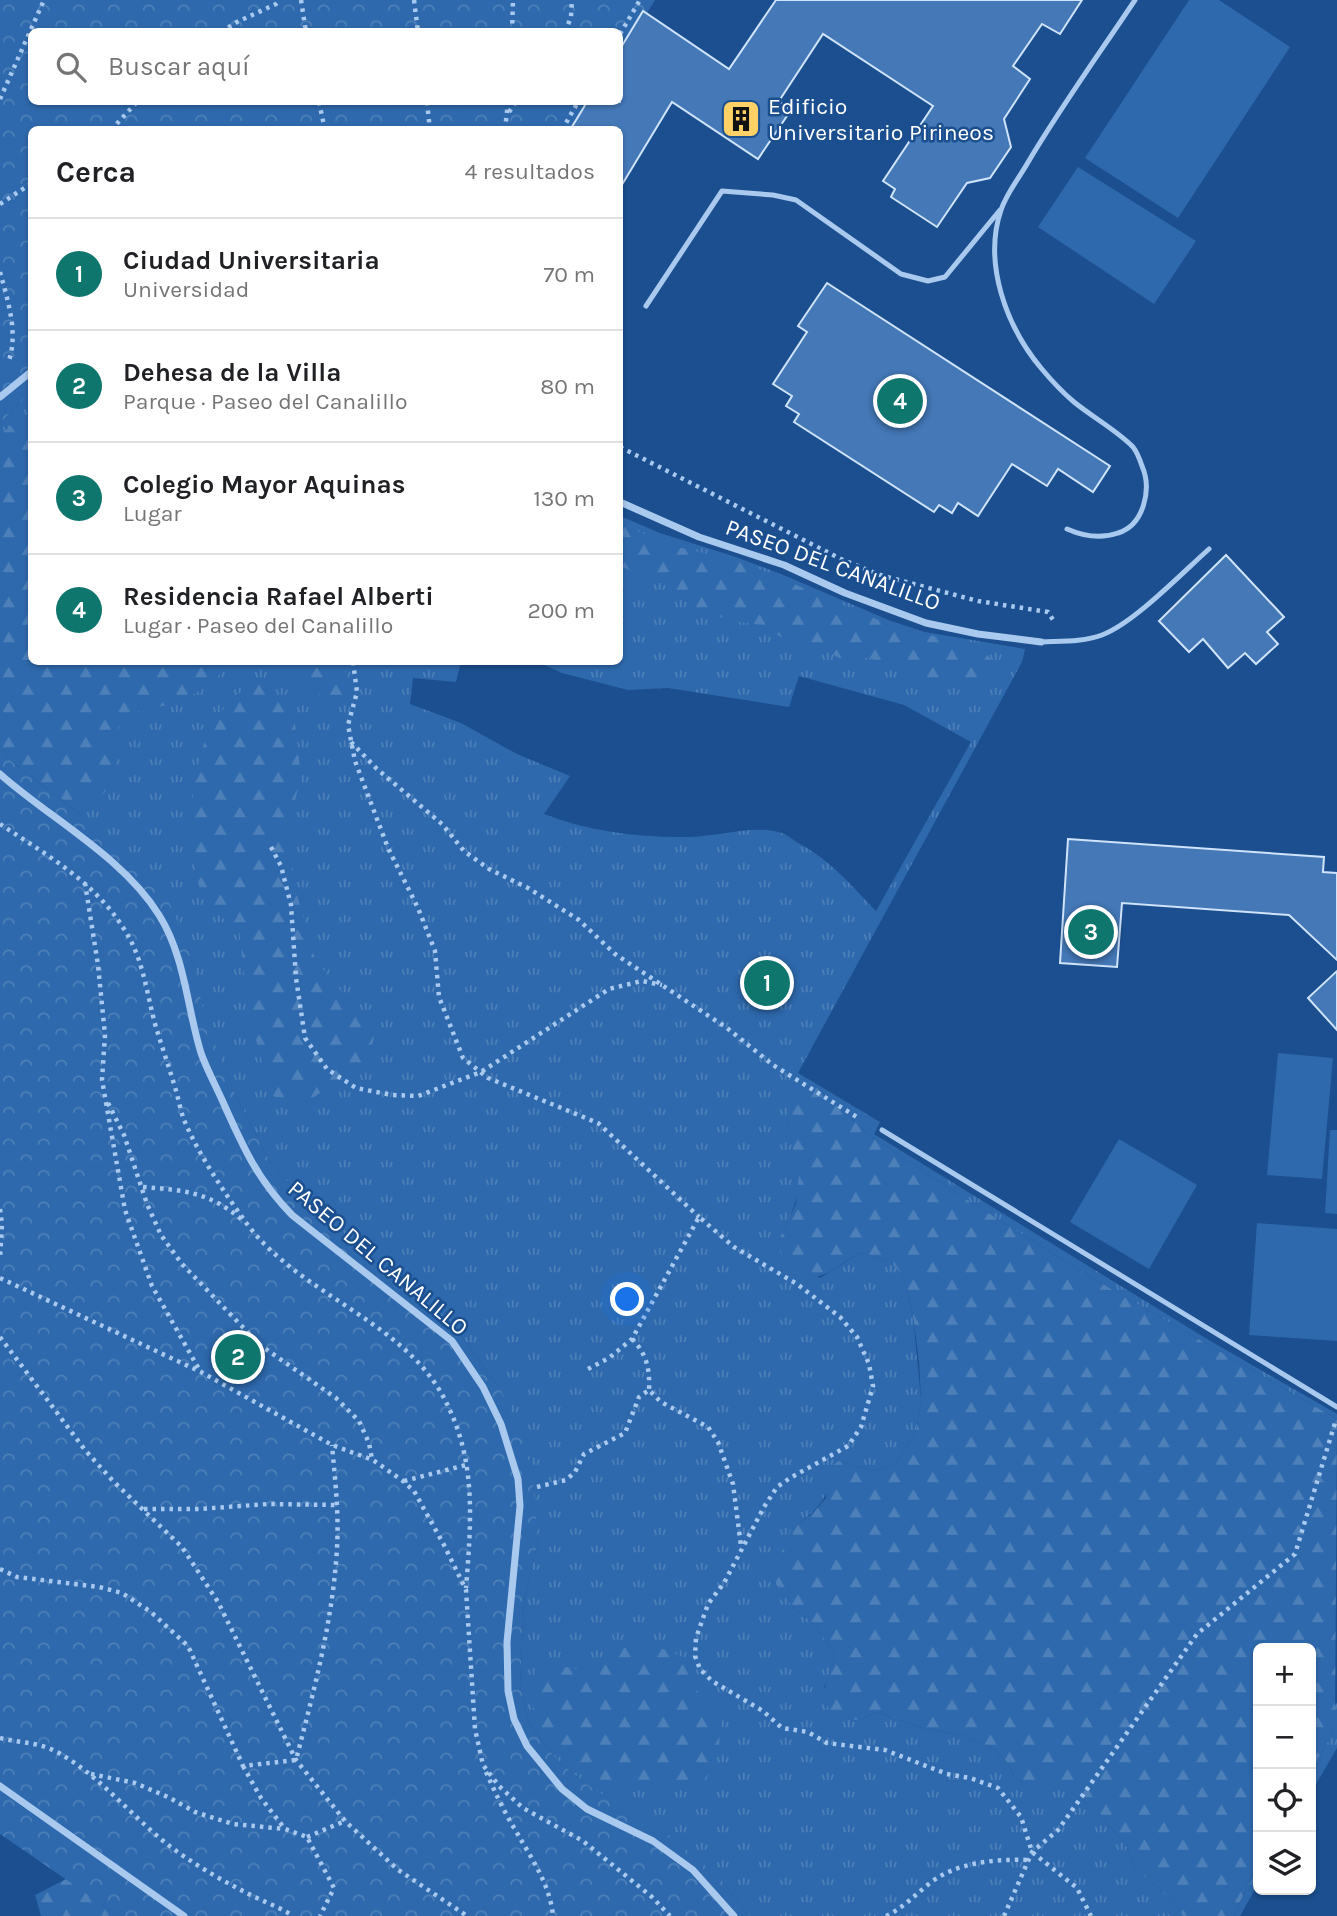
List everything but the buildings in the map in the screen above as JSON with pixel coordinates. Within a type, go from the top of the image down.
[{"type":"street","points":[[0,397],[28,374]]},
{"type":"street","name":"PASEO DEL CANALILLO","points":[[623,503],[699,537],[784,565],[845,593],[926,623],[978,634],[1041,642]]},
{"type":"street","name":"PASEO DEL CANALILLO","points":[[0,774],[20,792],[68,825],[140,888],[161,917],[175,950],[202,1055],[249,1159],[270,1192],[292,1215],[452,1341],[483,1387],[510,1447],[520,1506],[507,1642],[508,1690],[514,1719],[527,1746],[562,1789],[587,1809],[653,1841],[693,1870],[734,1916]]},
{"type":"street","points":[[0,1786],[184,1916]]},
{"type":"lane","points":[[646,306],[722,191],[773,195],[796,200],[901,274],[928,281],[945,277],[1002,208],[1037,148],[1135,0]]},
{"type":"lane","points":[[1002,208],[997,228],[996,271],[1001,293],[1020,339],[1055,385],[1133,447],[1144,469],[1147,488],[1145,503],[1129,527],[1119,533],[1101,536],[1083,536],[1066,530]]},
{"type":"lane","points":[[1041,642],[1073,641],[1102,635],[1136,613],[1209,549]]},
{"type":"lane","points":[[882,1130],[1337,1407]]},
{"type":"path","points":[[32,28],[44,0]]},
{"type":"path","points":[[227,28],[276,5],[280,0]]},
{"type":"path","points":[[302,0],[306,28]]},
{"type":"path","points":[[414,0],[418,28]]},
{"type":"path","points":[[512,28],[513,0]]},
{"type":"path","points":[[567,28],[571,17],[572,0]]},
{"type":"path","points":[[623,29],[640,0]]},
{"type":"path","points":[[0,99],[28,36]]},
{"type":"path","points":[[115,126],[134,105]]},
{"type":"path","points":[[320,105],[324,126]]},
{"type":"path","points":[[427,105],[430,126]]},
{"type":"path","points":[[506,126],[508,105]]},
{"type":"path","points":[[508,115],[514,105]]},
{"type":"path","points":[[564,126],[577,105]]},
{"type":"path","points":[[0,204],[28,186]]},
{"type":"path","points":[[0,272],[10,311],[13,351],[4,374]]},
{"type":"path","name":"PASEO DEL CANALILLO","points":[[623,449],[787,534],[880,575],[978,601],[1048,612],[1056,624],[1052,634],[1041,642]]},
{"type":"path","points":[[353,665],[357,692],[348,725],[355,761],[388,848],[418,908],[435,951],[439,996],[463,1058],[488,1078],[598,1124],[734,1247],[797,1284],[840,1317],[857,1337],[869,1364],[873,1386],[861,1427],[848,1446],[777,1487],[741,1547],[724,1583],[708,1604],[696,1638],[695,1656],[700,1669],[712,1681],[763,1711],[782,1728],[808,1732],[827,1743],[885,1750],[947,1774],[970,1778],[998,1788],[1021,1817],[1032,1852],[1077,1888],[1091,1916]]},
{"type":"path","points":[[351,741],[376,768],[442,824],[464,851],[489,869],[528,888],[579,920],[615,954],[666,985],[773,1065],[860,1119]]},
{"type":"path","points":[[271,847],[281,866],[291,905],[296,978],[305,1038],[327,1069],[356,1088],[392,1095],[418,1096],[481,1072],[609,989],[642,981],[666,985]]},
{"type":"path","points":[[84,882],[96,952],[105,1035],[102,1080],[125,1210],[137,1250],[168,1317],[201,1372]]},
{"type":"path","points":[[105,1099],[124,1135],[161,1235],[182,1264],[260,1345],[337,1398],[359,1421],[373,1460]]},
{"type":"path","points":[[142,1187],[213,1198],[247,1224]]},
{"type":"path","points":[[0,1209],[0,1258]]},
{"type":"path","points":[[588,1369],[609,1358],[632,1339],[699,1217]]},
{"type":"path","points":[[0,1278],[201,1372],[332,1445],[373,1460],[414,1491],[466,1590],[475,1729],[483,1765],[496,1795],[536,1865],[551,1903],[553,1916]]},
{"type":"path","points":[[0,1336],[85,1450],[182,1547],[218,1602],[296,1760],[345,1821],[397,1869],[467,1916]]},
{"type":"path","points":[[632,1339],[641,1348],[648,1362],[649,1390],[661,1402],[708,1427],[718,1442],[733,1484],[741,1547]]},
{"type":"path","points":[[518,1490],[566,1480],[575,1472],[584,1454],[625,1433],[639,1397],[649,1390]]},
{"type":"path","points":[[1004,1916],[1032,1852],[1058,1830],[1197,1634],[1296,1554],[1337,1416]]},
{"type":"path","points":[[296,1760],[326,1637],[336,1558],[337,1505],[332,1445]]},
{"type":"path","points":[[403,1481],[466,1465]]},
{"type":"path","points":[[143,1509],[200,1509],[268,1504],[337,1505]]},
{"type":"path","points":[[0,1569],[17,1577],[99,1587],[122,1593],[150,1612],[188,1646],[243,1766],[261,1798],[285,1829]]},
{"type":"path","points":[[0,1738],[32,1743],[56,1752],[90,1774],[184,1857],[247,1894],[278,1906],[293,1916]]},
{"type":"path","points":[[243,1766],[296,1760]]},
{"type":"path","points":[[483,1765],[499,1786],[523,1808],[583,1841],[670,1916]]},
{"type":"path","points":[[90,1774],[135,1783],[195,1812],[233,1824],[285,1829],[307,1837],[334,1888],[320,1916]]},
{"type":"path","points":[[307,1837],[345,1821]]},
{"type":"path","points":[[886,1916],[911,1900],[932,1881],[972,1864],[1003,1859],[1029,1860]]},
{"type":"green space","points":[[0,0],[655,0],[647,13],[643,11],[623,44],[623,28],[28,28],[28,105],[585,105],[572,126],[28,126],[28,395],[0,423]]},
{"type":"green space","points":[[1189,0],[1219,0],[1290,47],[1178,218],[1085,158]]},
{"type":"green space","points":[[1078,167],[1196,241],[1154,304],[1038,227]]},
{"type":"green space","points":[[28,395],[28,665],[460,665],[456,682],[413,678],[410,704],[461,723],[517,754],[570,776],[544,814],[580,825],[635,835],[691,837],[761,830],[782,833],[831,866],[876,911],[971,742],[904,705],[799,676],[789,707],[668,688],[628,690],[562,673],[545,665],[623,665],[623,517],[660,533],[781,574],[891,621],[925,632],[1025,649],[1022,662],[798,1073],[880,1122],[874,1134],[1207,1339],[1337,1414],[1337,1419],[1087,1275],[980,1208],[873,1138],[814,1085],[787,1115],[799,1183],[793,1209],[778,1242],[820,1278],[860,1253],[890,1261],[904,1277],[913,1316],[921,1399],[916,1431],[896,1463],[874,1471],[839,1461],[822,1501],[791,1530],[792,1606],[815,1625],[836,1656],[824,1688],[860,1720],[877,1712],[923,1728],[965,1736],[994,1749],[1008,1763],[1015,1778],[1036,1788],[1061,1788],[1073,1793],[1097,1811],[1126,1845],[1134,1867],[1171,1900],[1183,1916],[749,1916],[719,1877],[586,1784],[556,1759],[529,1723],[520,1686],[524,1601],[538,1541],[502,1392],[452,1323],[403,1277],[336,1228],[303,1199],[270,1162],[236,1096],[206,1024],[187,943],[80,814],[12,762],[0,746],[0,423]]},
{"type":"green space","points":[[28,419],[28,665],[229,665],[209,685],[180,702],[136,712],[118,727],[115,767],[108,788],[101,796],[75,807],[54,794],[0,747],[0,435],[17,421]]},
{"type":"green space","points":[[623,524],[668,545],[743,562],[876,619],[923,634],[981,647],[999,670],[991,678],[975,681],[919,677],[899,665],[868,658],[839,658],[823,648],[798,648],[762,625],[732,621],[697,609],[669,587],[623,567]]},
{"type":"green space","points":[[286,665],[344,665],[348,683],[345,702],[332,707],[314,688],[285,674]]},
{"type":"green space","points":[[253,682],[286,699],[295,724],[301,777],[293,808],[290,844],[296,891],[315,959],[351,1003],[374,1038],[364,1070],[331,1085],[302,1106],[273,1096],[250,1013],[239,928],[209,906],[200,888],[194,866],[194,786],[206,738],[223,709]]},
{"type":"green space","points":[[0,746],[12,762],[80,814],[169,902],[187,943],[207,1024],[236,1096],[270,1162],[303,1199],[336,1228],[403,1277],[452,1323],[502,1392],[531,1460],[538,1541],[524,1601],[520,1686],[529,1723],[556,1759],[586,1784],[670,1836],[719,1877],[749,1916],[119,1916],[0,1834]]},
{"type":"green space","points":[[1278,1053],[1333,1058],[1322,1179],[1267,1175]]},
{"type":"green space","points":[[804,1085],[814,1085],[873,1138],[980,1208],[1087,1275],[1337,1419],[1335,1729],[1316,1762],[1316,1643],[1253,1643],[1253,1872],[1234,1916],[1183,1916],[1171,1900],[1134,1867],[1126,1845],[1097,1811],[1073,1793],[1060,1788],[1036,1788],[1015,1778],[1008,1763],[994,1749],[965,1736],[923,1728],[877,1712],[860,1720],[836,1719],[830,1711],[826,1703],[825,1688],[836,1656],[815,1625],[792,1606],[776,1584],[777,1563],[791,1530],[813,1513],[826,1498],[827,1469],[839,1461],[874,1471],[896,1463],[916,1431],[921,1399],[919,1361],[904,1277],[890,1261],[860,1253],[831,1271],[816,1276],[807,1276],[785,1265],[778,1242],[796,1204],[799,1175],[787,1115]]},
{"type":"green space","points":[[1330,1130],[1337,1130],[1337,1214],[1325,1213]]},
{"type":"green space","points":[[1119,1139],[1197,1185],[1149,1269],[1070,1222]]},
{"type":"green space","points":[[1257,1223],[1337,1229],[1337,1341],[1249,1335]]},
{"type":"green space","points":[[635,1643],[667,1650],[685,1658],[697,1691],[720,1717],[719,1751],[703,1783],[662,1786],[644,1780],[616,1790],[599,1789],[565,1759],[537,1724],[531,1697],[535,1669],[550,1664],[577,1669]]},
{"type":"green space","points":[[1337,1702],[1337,1748],[1316,1784],[1316,1762],[1335,1729],[1334,1707]]},
{"type":"green space","points":[[1253,1872],[1253,1893],[1240,1916],[1234,1916]]},
{"type":"green space","points":[[66,1879],[119,1916],[41,1916],[35,1895]]},
{"type":"place","name":"Edificio Universitario Pirineos","points":[[741,119]]},
{"type":"place","name":"Residencia Rafael Alberti","points":[[900,401]]},
{"type":"place","name":"Colegio Mayor Aquinas","points":[[1091,932]]},
{"type":"place","name":"Ciudad Universitaria","points":[[767,983]]},
{"type":"place","name":"Dehesa de la Villa","points":[[238,1357]]}]
